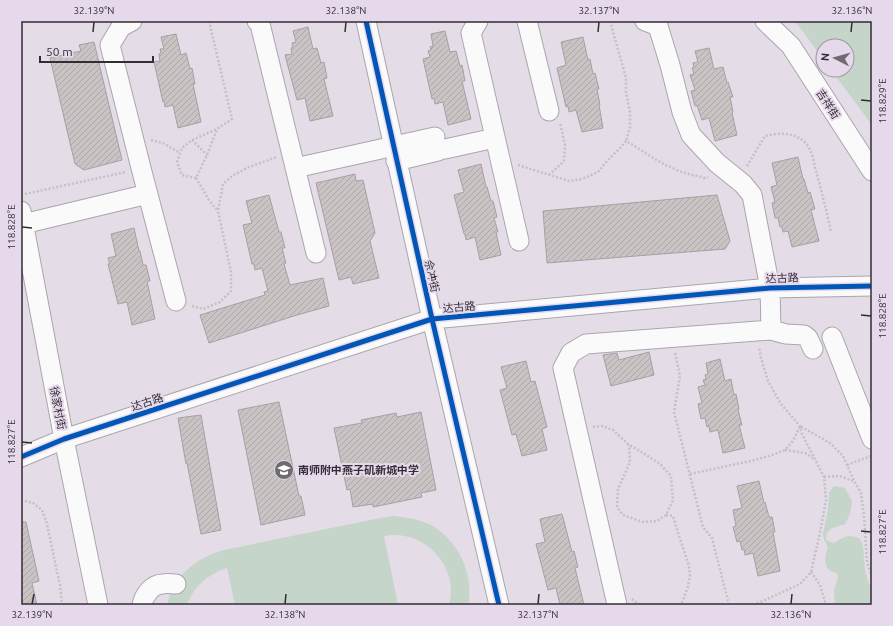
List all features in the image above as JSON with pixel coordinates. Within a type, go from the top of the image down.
[{"type":"street","points":[[132,21],[121,28],[110,45],[134,143],[176,301]]},
{"type":"street","points":[[257,21],[260,24],[316,253]]},
{"type":"street","name":"佘冲街","points":[[366,21],[432,319],[499,605]]},
{"type":"street","points":[[478,21],[471,33],[519,241]]},
{"type":"street","points":[[527,21],[550,111]]},
{"type":"street","points":[[645,21],[658,26],[682,112],[691,135],[718,163],[743,184],[752,195],[770,288],[764,330]]},
{"type":"street","name":"吉祥街","points":[[765,21],[791,46],[872,171]]},
{"type":"street","points":[[294,161],[395,154],[495,138]]},
{"type":"street","points":[[22,217],[148,194]]},
{"type":"street","name":"徐家村街","points":[[22,217],[25,257],[98,605]]},
{"type":"street","name":"达古路","points":[[21,457],[64,439],[432,319],[770,288],[872,286]]},
{"type":"street","points":[[617,605],[563,368],[571,353],[586,344],[764,330],[786,334],[804,335],[808,338],[813,349]]},
{"type":"street","points":[[832,337],[872,439]]},
{"type":"street","points":[[142,605],[148,592],[154,586],[162,584],[176,584]]},
{"type":"path","points":[[209,21],[232,119],[217,129],[192,140],[182,148],[176,162],[182,175],[196,178],[218,212]]},
{"type":"path","points":[[500,160],[548,176],[569,181],[582,179],[598,172],[626,141],[630,127],[630,112],[626,92],[626,78],[610,21]]},
{"type":"path","points":[[548,176],[564,161],[565,145],[561,124],[557,115],[550,111]]},
{"type":"path","points":[[196,178],[217,129]]},
{"type":"path","points":[[626,141],[648,155],[681,172],[705,178],[720,174],[734,177],[743,173],[754,152],[765,136],[776,133],[791,134],[802,139],[809,146],[827,209],[831,232]]},
{"type":"path","points":[[134,143],[152,140],[163,143],[180,153]]},
{"type":"path","points":[[192,140],[207,155]]},
{"type":"path","points":[[176,301],[203,309],[220,302],[231,291],[231,272],[218,212],[223,184],[232,176],[249,166],[294,161]]},
{"type":"path","points":[[21,196],[141,168]]},
{"type":"path","points":[[764,330],[761,358],[768,381],[781,404],[800,426],[830,443],[843,456],[854,481],[862,493],[867,562],[872,577]]},
{"type":"path","points":[[672,337],[680,376],[674,412],[703,527],[712,538],[729,605]]},
{"type":"path","points":[[578,435],[593,427],[602,426],[613,430],[629,446],[660,464],[671,476],[673,500],[666,515],[657,521],[643,522],[623,515],[616,507],[618,489],[630,462],[629,446]]},
{"type":"path","points":[[690,474],[754,460],[785,450],[793,442],[800,426]]},
{"type":"path","points":[[752,605],[800,584],[810,572],[820,533],[826,500],[824,477],[802,434],[800,426]]},
{"type":"path","points":[[785,450],[805,454],[814,459]]},
{"type":"path","points":[[847,465],[872,456]]},
{"type":"path","points":[[824,477],[839,476],[854,481]]},
{"type":"path","points":[[21,500],[34,503],[42,510],[47,524],[60,585],[62,605]]},
{"type":"path","points":[[666,515],[673,516],[689,566],[690,575],[688,587],[681,605]]},
{"type":"path","points":[[810,572],[820,585],[826,605]]},
{"type":"green space","points":[[795,21],[872,21],[872,125],[837,78],[855,78],[855,38],[815,38],[815,48]]},
{"type":"green space","points":[[834,486],[845,488],[852,501],[850,514],[845,524],[832,528],[827,533],[826,540],[834,543],[850,536],[860,539],[863,546],[865,570],[872,590],[872,605],[835,605],[834,590],[838,578],[837,573],[830,571],[826,566],[825,556],[828,547],[824,540],[823,534],[828,509],[829,493]]},
{"type":"green space","points":[[393,516],[411,518],[429,524],[448,538],[462,558],[466,569],[469,581],[468,605],[449,605],[451,591],[449,577],[444,564],[435,553],[425,544],[412,538],[398,535],[384,536],[398,605],[235,605],[227,568],[213,574],[202,582],[190,598],[187,605],[167,605],[170,594],[175,585],[188,569],[214,553]]},
{"type":"building","points":[[308,27],[313,49],[317,48],[321,63],[324,62],[327,78],[324,79],[333,116],[310,121],[305,98],[297,100],[285,55],[292,54],[292,43],[296,42],[293,31]]},
{"type":"building","points":[[445,31],[450,52],[456,51],[460,66],[462,65],[465,81],[462,81],[471,119],[448,125],[443,102],[435,104],[434,98],[432,99],[423,59],[430,57],[428,51],[431,50],[430,47],[433,46],[431,34]]},
{"type":"building","points":[[176,34],[181,55],[186,53],[190,69],[192,68],[195,84],[193,84],[201,122],[178,128],[173,105],[165,107],[164,101],[163,102],[154,62],[160,61],[160,49],[164,49],[161,37]]},
{"type":"building","points":[[583,37],[588,60],[590,59],[593,74],[595,73],[599,89],[597,89],[603,128],[582,132],[576,110],[569,112],[568,106],[566,107],[557,68],[566,65],[561,42]]},
{"type":"building","points":[[94,42],[122,160],[84,170],[75,164],[50,58],[81,51],[79,45]]},
{"type":"building","points":[[709,48],[714,69],[723,67],[727,83],[728,82],[733,97],[730,97],[737,135],[715,141],[709,118],[702,120],[697,105],[695,106],[691,91],[695,90],[690,75],[694,74],[692,68],[694,67],[693,63],[698,62],[695,51]]},
{"type":"building","points":[[798,157],[803,179],[808,193],[810,192],[815,209],[811,210],[819,241],[792,247],[788,231],[783,232],[778,218],[775,218],[772,203],[775,202],[771,187],[777,185],[772,163]]},
{"type":"building","points":[[481,164],[486,187],[491,201],[493,201],[497,217],[494,218],[498,232],[496,232],[501,255],[480,260],[475,237],[466,240],[454,195],[464,192],[458,170]]},
{"type":"building","points":[[355,174],[356,181],[363,180],[375,233],[370,241],[379,278],[353,284],[351,277],[339,280],[316,183]]},
{"type":"building","points":[[269,195],[285,248],[282,248],[286,263],[284,264],[290,285],[323,278],[329,306],[209,343],[200,315],[265,295],[264,292],[268,291],[262,268],[255,270],[254,264],[252,264],[243,225],[252,223],[246,201]]},
{"type":"building","points":[[717,195],[730,241],[725,249],[547,263],[543,211]]},
{"type":"building","points":[[134,228],[143,265],[146,265],[150,281],[147,281],[155,319],[132,325],[127,302],[118,304],[108,264],[110,264],[108,258],[116,256],[111,234]]},
{"type":"building","points":[[649,352],[654,375],[611,386],[603,355],[617,353],[619,360]]},
{"type":"building","points":[[720,359],[725,381],[731,379],[734,395],[736,394],[742,425],[739,425],[745,448],[723,453],[718,430],[710,432],[705,418],[701,419],[698,404],[702,403],[698,387],[705,385],[703,380],[706,379],[705,375],[708,374],[706,363]]},
{"type":"building","points":[[526,361],[531,382],[535,381],[547,427],[542,429],[547,450],[522,456],[516,434],[512,435],[500,390],[507,388],[501,367]]},
{"type":"building","points":[[279,402],[299,496],[301,496],[305,515],[261,525],[238,410]]},
{"type":"building","points":[[421,412],[436,490],[421,493],[422,497],[373,507],[373,504],[353,507],[350,489],[347,490],[334,428],[362,423],[361,420],[396,413],[397,417]]},
{"type":"building","points":[[201,415],[221,530],[201,534],[178,418]]},
{"type":"building","points":[[759,481],[769,517],[772,517],[775,532],[773,532],[780,571],[758,576],[753,553],[745,555],[740,541],[737,542],[733,527],[736,526],[733,510],[742,508],[737,486]]},
{"type":"building","points":[[562,514],[572,552],[574,551],[578,567],[575,568],[584,605],[560,605],[556,588],[548,590],[536,544],[545,542],[540,519]]},
{"type":"building","points":[[21,522],[26,522],[39,581],[32,583],[37,605],[21,605]]},
{"type":"cycle path","points":[[366,21],[432,319],[499,605]]},
{"type":"cycle path","points":[[21,457],[64,439],[432,319],[770,288],[872,286]]},
{"type":"place","name":"南师附中燕子矶新城中学","points":[[284,470]]}]
